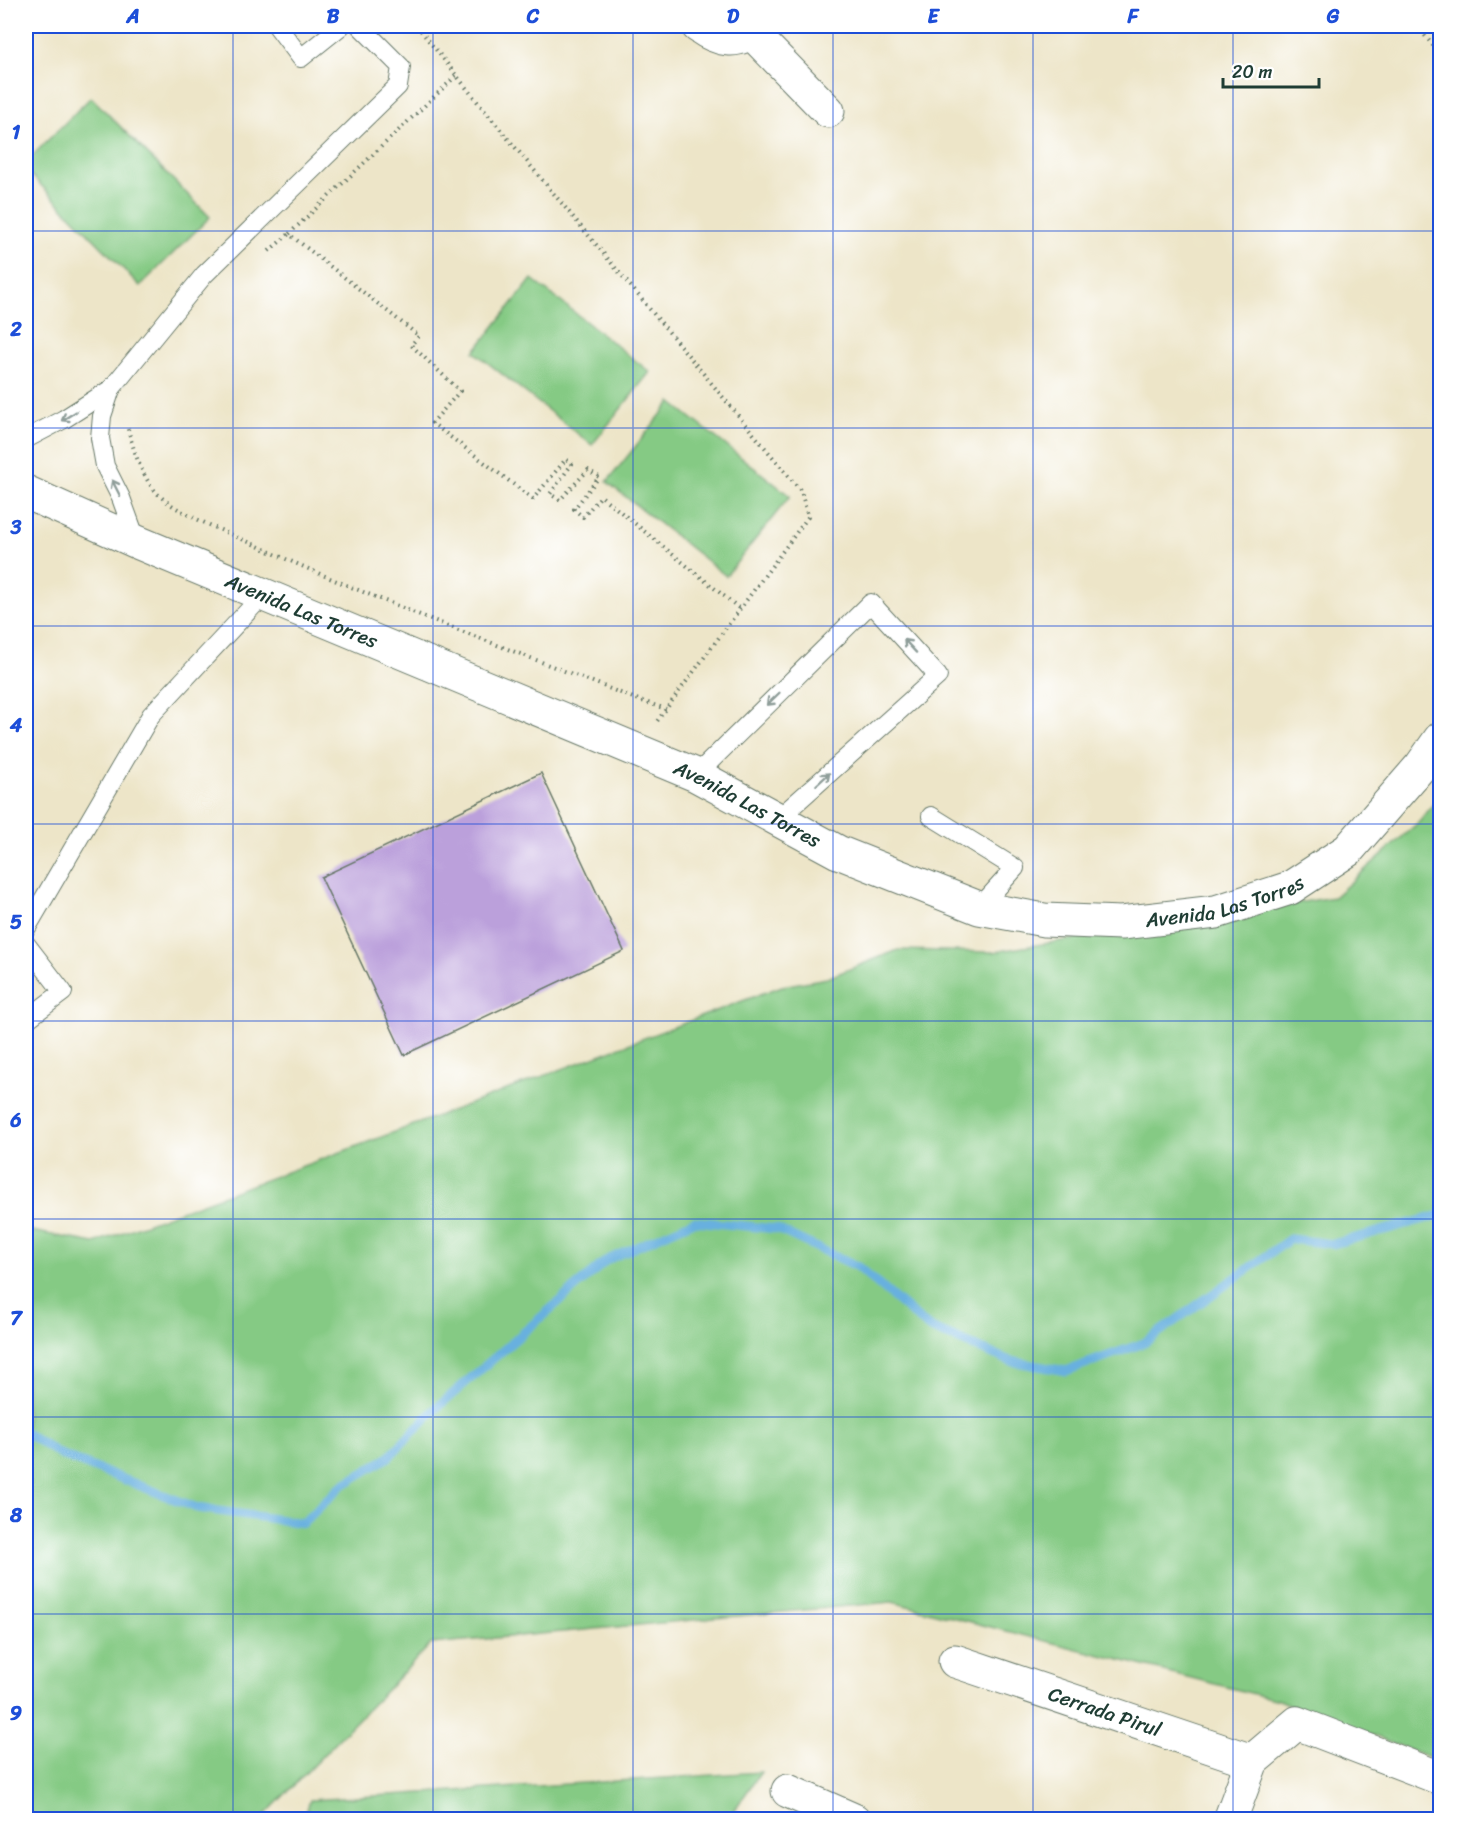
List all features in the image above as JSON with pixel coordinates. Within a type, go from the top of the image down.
[{"type":"street","points":[[698,26],[714,37],[733,40],[753,29],[828,111]]},
{"type":"street","name":"Avenida Las Torres","points":[[26,492],[137,542],[696,775],[838,852],[979,908],[1044,920],[1121,923],[1216,912],[1290,888],[1348,850],[1421,766],[1440,739]]},
{"type":"street","name":"Cerrada Pirul","points":[[956,1661],[1252,1761]]},
{"type":"street","points":[[1230,1820],[1252,1761],[1297,1723],[1440,1778]]},
{"type":"street","points":[[788,1791],[854,1820]]},
{"type":"lane","points":[[277,26],[301,58],[341,26]]},
{"type":"lane","points":[[26,440],[111,389],[204,275],[398,86],[401,67],[360,26]]},
{"type":"lane","points":[[111,389],[102,416],[100,438],[105,466],[121,498],[137,542]]},
{"type":"lane","points":[[26,929],[151,715],[264,594]]},
{"type":"lane","points":[[696,775],[871,603],[938,676],[779,818]]},
{"type":"lane","points":[[931,816],[1015,868],[979,908]]},
{"type":"lane","points":[[26,944],[63,992],[26,1020]]},
{"type":"path","points":[[417,26],[801,491],[808,517],[653,726]]},
{"type":"path","points":[[1417,26],[1440,54]]},
{"type":"path","points":[[264,255],[456,76]]},
{"type":"path","points":[[26,98],[26,122]]},
{"type":"path","points":[[289,234],[419,336],[411,345],[460,391],[432,423],[533,499],[566,459],[572,464],[550,494],[560,500],[588,470],[599,477],[574,509],[584,518],[601,496],[740,609]]},
{"type":"path","points":[[127,426],[135,453],[159,495],[188,514],[301,566],[666,709]]},
{"type":"green space","points":[[91,97],[210,217],[140,286],[26,170],[26,162]]},
{"type":"green space","points":[[532,279],[650,372],[592,445],[474,352]]},
{"type":"green space","points":[[671,402],[790,496],[726,576],[607,482]]},
{"type":"green space","points":[[1440,796],[1440,1761],[1278,1700],[892,1602],[431,1644],[261,1819],[26,1819],[26,1230],[94,1243],[782,986],[827,978],[898,950],[993,952],[1334,897],[1420,821]]},
{"type":"green space","points":[[761,1772],[728,1819],[304,1819],[310,1800]]},
{"type":"building","points":[[541,773],[624,951],[404,1055],[321,877]]},
{"type":"waterway","points":[[26,1433],[59,1454],[197,1508],[303,1523],[341,1486],[389,1457],[433,1411],[607,1260],[694,1221],[777,1229],[858,1267],[928,1327],[1010,1361],[1066,1371],[1144,1343],[1290,1239],[1333,1244],[1440,1215]]}]
